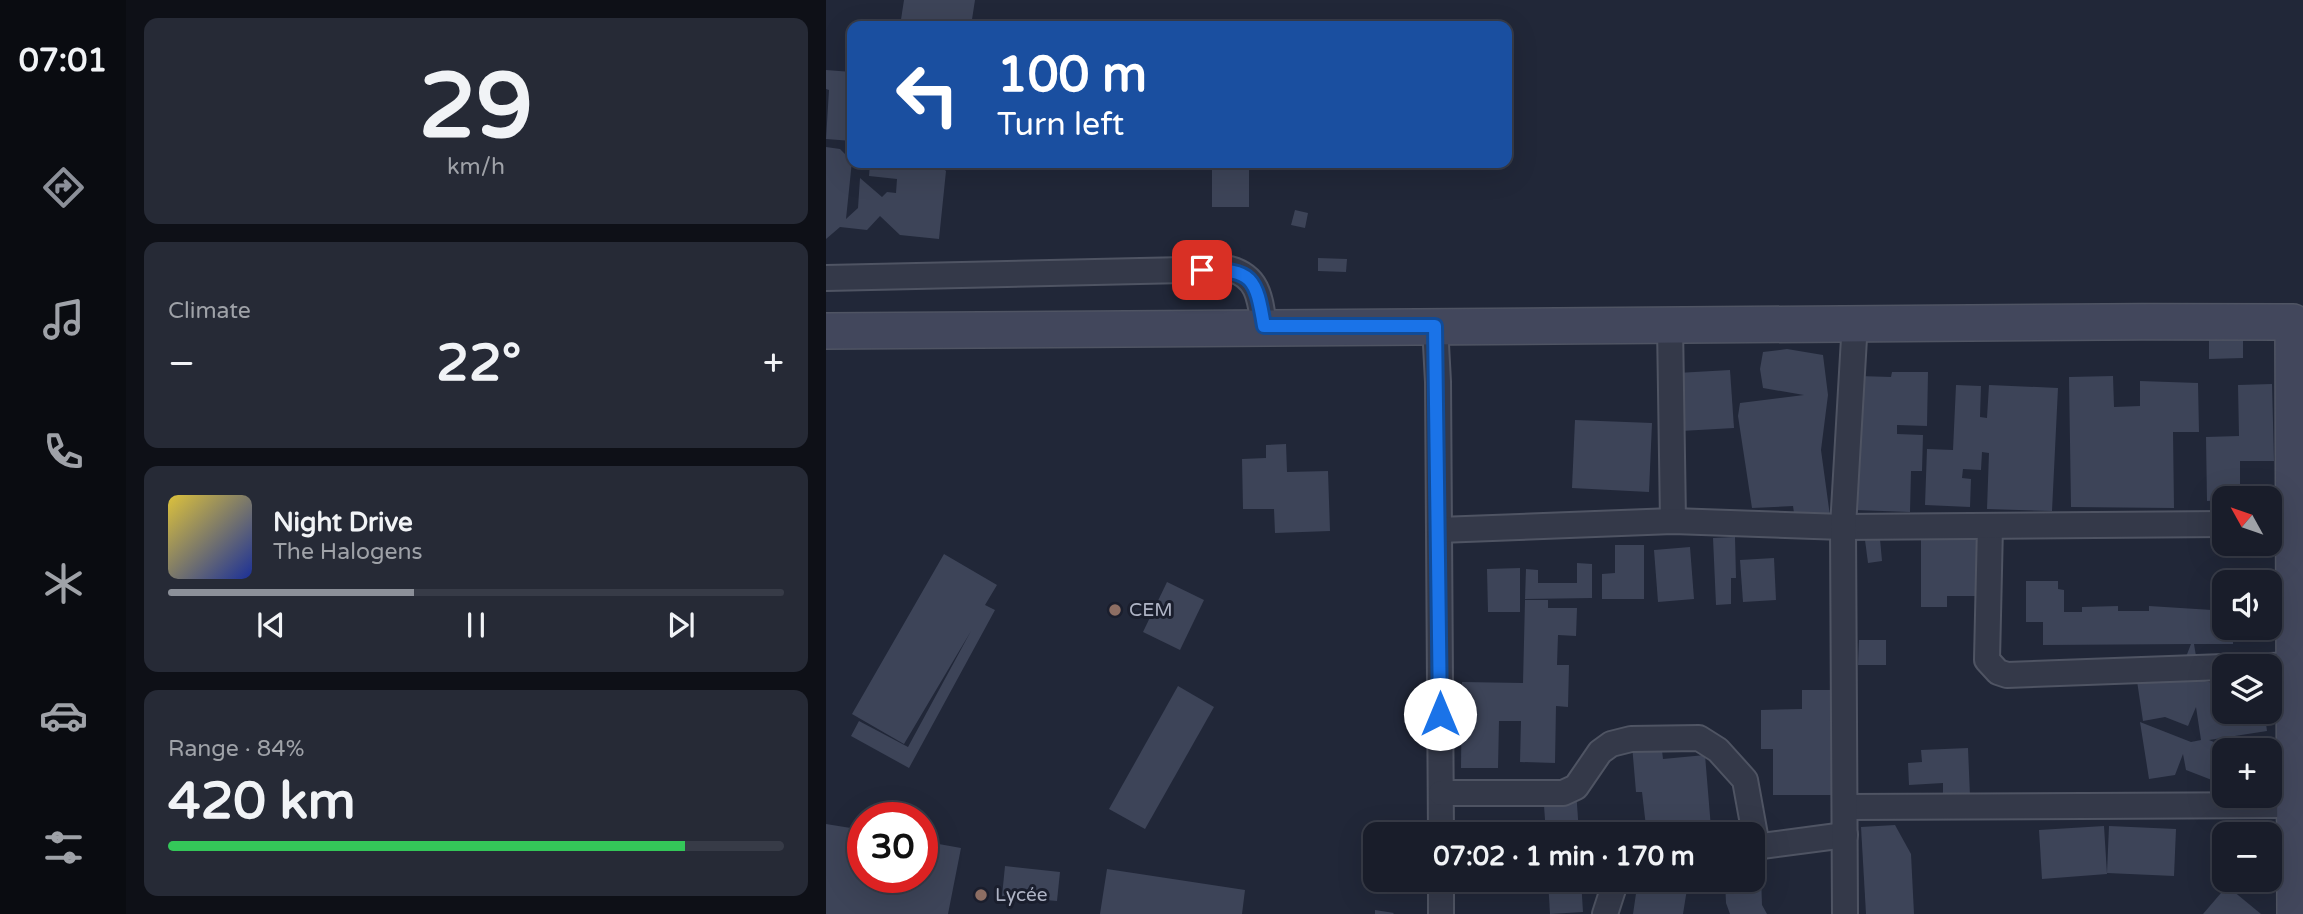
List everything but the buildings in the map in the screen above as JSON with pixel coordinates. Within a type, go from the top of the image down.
[{"type":"street","points":[[826,278],[1230,269],[1243,273],[1254,282],[1264,326]]},
{"type":"street","points":[[826,331],[1670,325],[1855,321],[2298,322],[2282,523],[2294,665],[2295,914]]},
{"type":"street","points":[[1844,914],[1843,527],[1855,321]]},
{"type":"street","points":[[1670,325],[1673,521]]},
{"type":"street","points":[[1435,326],[1441,822]]},
{"type":"street","points":[[1439,530],[1673,521],[1843,527],[2212,524]]},
{"type":"street","points":[[1990,526],[1987,660],[1997,672],[2007,675],[2212,667]]},
{"type":"street","points":[[2282,666],[2294,665]]},
{"type":"street","points":[[1441,793],[1563,793],[1576,787],[1601,752],[1611,744],[1631,739],[1699,738],[1718,750],[1745,780],[1751,822]]},
{"type":"street","points":[[1845,807],[2295,805]]},
{"type":"street","points":[[1765,846],[1845,835]]},
{"type":"street","points":[[1441,892],[1441,914]]},
{"type":"street","points":[[1605,914],[1612,892]]},
{"type":"place","name":"CEM","points":[[1115,610]]},
{"type":"place","name":"Lycée","points":[[981,895]]},
{"type":"route","points":[[1202,270],[1230,269],[1243,273],[1254,282],[1259,294],[1264,326],[1435,326],[1438,382],[1440,714]]}]
